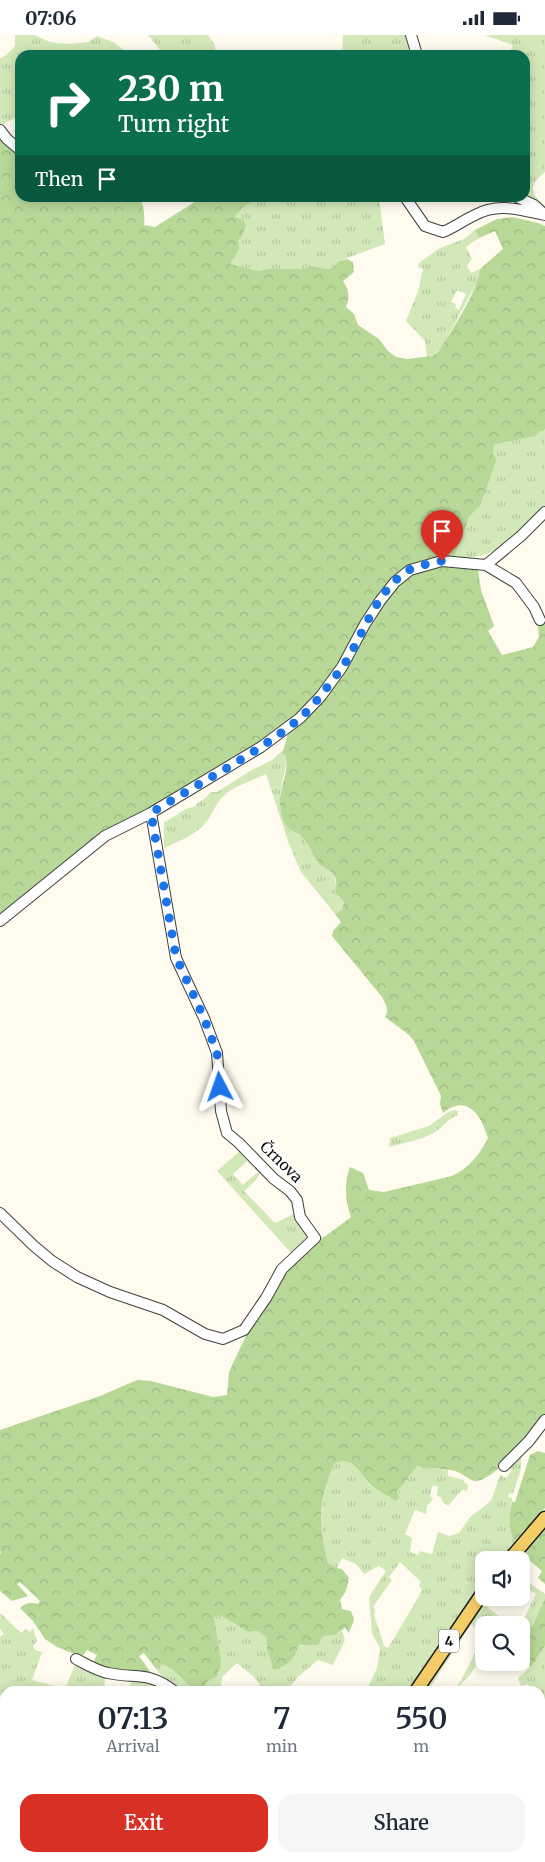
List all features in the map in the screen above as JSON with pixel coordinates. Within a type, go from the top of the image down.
[{"type":"main road","points":[[517,1551],[545,1518]]},
{"type":"main road","name":"4","points":[[419,1686],[475,1604]]},
{"type":"street","points":[[411,35],[416,50]]},
{"type":"street","points":[[0,130],[15,146]]},
{"type":"street","points":[[408,202],[425,226],[443,232],[476,214],[494,207],[508,207],[545,215]]},
{"type":"street","points":[[528,202],[545,215]]},
{"type":"street","points":[[486,565],[521,536],[545,512]]},
{"type":"street","points":[[0,921],[105,836],[151,813],[261,747],[300,718],[321,695],[342,667],[365,624],[380,601],[395,582],[410,570],[442,561],[486,565],[516,583],[534,607],[540,620]]},
{"type":"street","name":"Črnova","points":[[0,1213],[34,1247],[77,1277],[110,1292],[163,1310],[205,1335],[223,1339],[244,1330],[266,1298],[282,1269],[315,1239],[300,1217],[297,1200],[290,1191],[274,1179],[227,1133],[221,1111],[217,1053],[204,1018],[176,957],[151,813]]},
{"type":"street","points":[[504,1466],[529,1441],[545,1420]]},
{"type":"street","points":[[76,1659],[105,1673],[141,1675],[153,1678],[166,1686]]},
{"type":"green space","points":[[15,35],[34,35],[50,42],[68,44],[88,42],[97,36],[113,42],[123,50],[15,50],[15,118],[2,125],[0,124],[0,58],[5,56],[15,46]]},
{"type":"green space","points":[[148,35],[208,35],[215,45],[216,50],[160,50]]},
{"type":"green space","points":[[343,35],[406,35],[409,48],[408,50],[342,50]]},
{"type":"green space","points":[[485,35],[545,35],[545,172],[536,181],[533,189],[536,197],[545,206],[543,208],[530,199],[530,50],[511,50],[513,45]]},
{"type":"green space","points":[[0,135],[15,149],[15,202],[141,202],[144,211],[144,225],[155,227],[195,202],[252,202],[242,208],[234,217],[242,219],[246,224],[242,236],[238,240],[239,249],[230,264],[259,271],[267,269],[302,269],[312,266],[328,269],[339,261],[347,259],[353,262],[354,272],[343,281],[348,293],[346,307],[354,314],[358,325],[379,339],[388,351],[396,357],[407,359],[432,356],[438,352],[475,288],[480,269],[503,249],[495,231],[479,238],[475,230],[497,219],[512,217],[545,226],[545,429],[535,436],[494,445],[493,455],[497,459],[480,506],[469,517],[454,558],[425,560],[409,567],[374,602],[345,657],[323,688],[299,713],[260,742],[86,845],[0,914]]},
{"type":"green space","points":[[380,202],[385,244],[339,261],[328,269],[312,266],[302,269],[267,269],[259,271],[229,264],[239,249],[233,217],[248,203]]},
{"type":"green space","points":[[475,230],[479,238],[466,247],[472,259],[467,266],[471,273],[480,269],[480,277],[443,345],[434,354],[427,357],[425,341],[406,321],[418,291],[423,269],[418,267],[419,263],[440,248],[464,239]],"holes":[[[457,290],[466,294],[459,310],[455,308],[456,304],[451,302]]]},
{"type":"green space","points":[[545,429],[545,508],[515,537],[495,550],[470,558],[454,558],[469,517],[480,506],[497,459],[493,455],[494,445],[513,441]]},
{"type":"green space","points":[[436,565],[452,565],[478,570],[481,590],[494,626],[488,631],[502,655],[533,647],[539,637],[538,627],[545,616],[545,1415],[514,1454],[484,1479],[473,1481],[455,1471],[417,1466],[397,1492],[399,1497],[396,1501],[372,1486],[356,1467],[351,1464],[341,1462],[334,1464],[322,1501],[322,1536],[328,1563],[342,1569],[349,1578],[346,1591],[340,1600],[342,1609],[351,1611],[354,1620],[349,1633],[345,1628],[335,1635],[323,1636],[318,1645],[299,1645],[290,1661],[274,1670],[267,1650],[266,1637],[257,1631],[248,1632],[220,1615],[214,1617],[221,1662],[217,1676],[207,1682],[205,1686],[190,1686],[172,1669],[162,1664],[156,1669],[144,1653],[139,1656],[152,1674],[111,1672],[92,1664],[97,1655],[87,1650],[82,1657],[57,1647],[45,1639],[33,1621],[20,1608],[28,1603],[38,1604],[40,1601],[20,1582],[17,1584],[28,1596],[12,1601],[0,1591],[0,1430],[100,1396],[137,1380],[151,1381],[213,1397],[227,1395],[229,1372],[266,1298],[274,1270],[286,1259],[327,1235],[351,1217],[347,1205],[346,1192],[350,1167],[363,1173],[369,1190],[384,1192],[452,1176],[464,1169],[473,1160],[488,1138],[482,1122],[466,1106],[452,1107],[443,1113],[440,1104],[441,1096],[414,1041],[408,1034],[385,1017],[387,1009],[382,997],[332,936],[333,931],[341,922],[335,914],[342,910],[344,902],[337,894],[336,879],[331,872],[319,863],[301,836],[287,827],[282,818],[280,804],[287,765],[285,754],[282,754],[289,731],[367,627],[391,591],[409,574]]},
{"type":"green space","points":[[285,748],[287,760],[280,794],[284,823],[288,829],[302,836],[317,859],[334,874],[338,897],[344,902],[342,911],[335,914],[301,872],[289,844],[266,774],[230,791],[220,800],[207,821],[198,830],[164,848],[164,822],[186,809],[194,807],[207,797],[210,792],[217,792],[250,771],[272,760]]},
{"type":"green space","points":[[458,1111],[457,1115],[430,1135],[389,1147],[390,1138],[429,1126],[448,1112]]},
{"type":"green space","points":[[241,1150],[260,1173],[256,1180],[244,1191],[275,1223],[294,1214],[309,1231],[309,1238],[293,1255],[217,1171]],"holes":[[[247,1161],[258,1172],[243,1185],[233,1174]]]},
{"type":"green space","points":[[538,1451],[545,1453],[545,1508],[514,1542],[510,1522],[512,1502],[515,1502],[530,1455]]},
{"type":"green space","points":[[521,1454],[521,1469],[513,1494],[509,1493],[508,1497],[512,1498],[510,1525],[514,1542],[507,1551],[475,1551],[475,1593],[410,1686],[368,1686],[377,1668],[380,1648],[372,1634],[369,1597],[386,1571],[379,1566],[364,1574],[356,1564],[342,1558],[337,1568],[328,1563],[322,1536],[321,1513],[322,1501],[334,1464],[347,1462],[351,1464],[356,1467],[371,1486],[396,1501],[401,1486],[417,1466],[448,1470],[448,1476],[464,1480],[468,1485],[467,1491],[463,1490],[460,1492],[448,1506],[442,1501],[441,1497],[437,1496],[438,1486],[432,1486],[430,1496],[433,1499],[427,1506],[426,1514],[415,1510],[405,1534],[412,1538],[410,1552],[418,1555],[420,1551],[432,1554],[438,1532],[449,1536],[459,1533],[471,1516],[492,1499],[500,1475],[506,1478],[512,1470],[507,1467]],"holes":[[[400,1562],[421,1582],[419,1586],[422,1589],[388,1648],[384,1646],[373,1607],[392,1580],[389,1577]]]},
{"type":"green space","points":[[545,1525],[545,1584],[538,1578],[542,1571],[530,1561],[530,1551],[523,1551]]},
{"type":"green space","points":[[530,1583],[545,1594],[545,1598],[530,1632],[530,1616],[525,1616],[536,1594],[530,1590]]},
{"type":"green space","points":[[545,1598],[545,1646],[531,1667],[530,1632]]},
{"type":"green space","points":[[480,1606],[489,1606],[488,1608],[499,1616],[475,1616],[475,1628],[471,1624],[431,1686],[425,1686]]},
{"type":"green space","points":[[0,1613],[21,1633],[26,1629],[30,1632],[33,1628],[37,1641],[33,1646],[35,1650],[42,1652],[32,1680],[54,1686],[0,1686],[0,1637],[4,1634],[0,1629]]},
{"type":"green space","points":[[220,1615],[248,1632],[257,1631],[266,1637],[267,1650],[306,1645],[323,1636],[335,1635],[342,1631],[345,1640],[333,1665],[318,1660],[290,1686],[260,1686],[253,1676],[237,1663],[222,1677],[221,1686],[205,1686],[207,1682],[217,1676],[218,1646],[214,1616]]},
{"type":"green space","points":[[545,1646],[545,1686],[529,1686],[528,1684],[521,1686],[518,1678],[526,1671],[530,1671],[530,1668]]},
{"type":"green space","points":[[475,1653],[475,1667],[470,1675],[457,1686]]},
{"type":"green space","points":[[76,1662],[105,1676],[104,1686],[66,1686]]},
{"type":"green space","points":[[162,1664],[172,1669],[190,1686],[172,1686],[156,1669]]},
{"type":"green space","points":[[132,1677],[142,1678],[160,1686],[130,1686]]},
{"type":"route","points":[[220,1087],[217,1053],[204,1018],[176,957],[151,813],[261,747],[300,718],[321,695],[342,667],[365,624],[395,582],[410,570],[442,561]]}]
